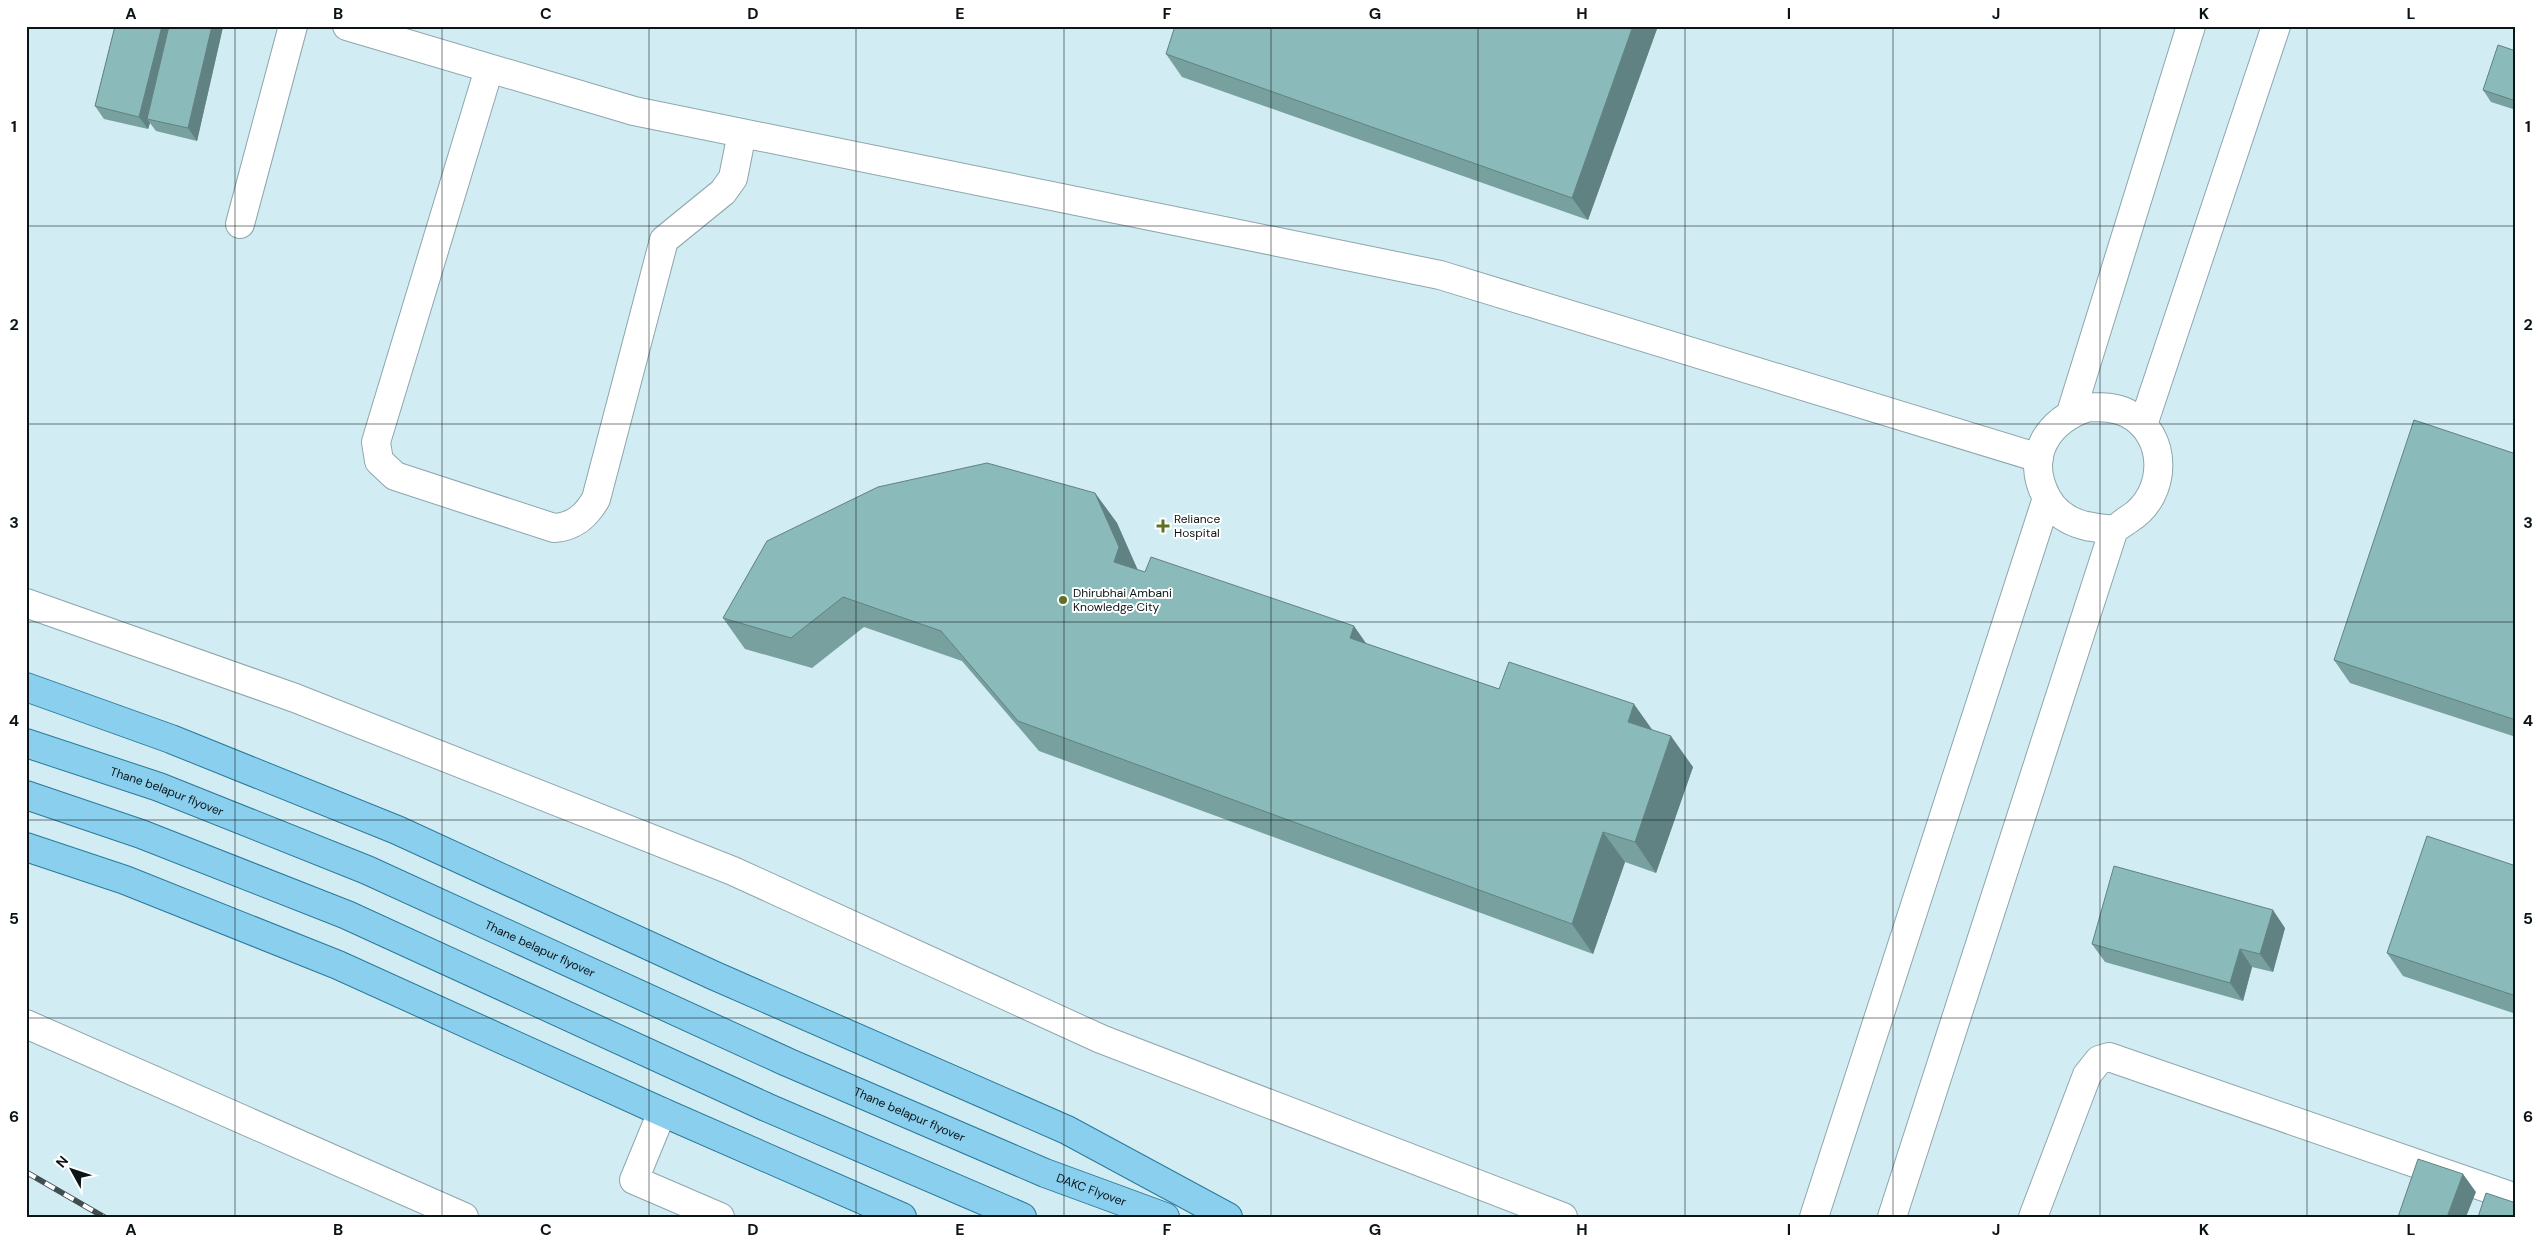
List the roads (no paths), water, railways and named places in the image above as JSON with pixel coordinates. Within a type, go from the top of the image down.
[{"type":"main road","points":[[26,687],[171,739],[398,830],[715,976],[1067,1130],[1228,1217]]},
{"type":"main road","name":"Thane belapur flyover","points":[[26,743],[159,787],[366,870],[786,1062],[1045,1173]]},
{"type":"main road","points":[[26,795],[141,834],[347,916],[766,1107],[1022,1217]]},
{"type":"main road","points":[[26,847],[125,880],[338,965],[662,1112],[902,1217]]},
{"type":"main road","name":"DAKC Flyover","points":[[1045,1173],[1165,1217]]},
{"type":"street","points":[[240,224],[293,26]]},
{"type":"street","points":[[346,26],[634,111],[1440,275],[2039,458]]},
{"type":"street","points":[[2071,413],[2191,26]]},
{"type":"street","points":[[2144,425],[2276,26]]},
{"type":"street","points":[[488,68],[376,442],[379,461],[395,476],[554,528],[562,528],[577,522],[588,512],[596,499],[664,240],[723,192],[733,178],[742,133]]},
{"type":"street","points":[[2089,407],[2108,407],[2127,413],[2144,425],[2154,442],[2159,462],[2157,483],[2148,501],[2134,516],[2114,529],[2094,528],[2074,523],[2057,511],[2047,498],[2039,478],[2039,458],[2045,440],[2056,424],[2071,413],[2089,407]]},
{"type":"street","points":[[1814,1217],[2047,498]]},
{"type":"street","points":[[1892,1217],[2114,529]]},
{"type":"street","points":[[26,603],[295,698],[734,870],[1102,1039],[1563,1217]]},
{"type":"street","points":[[26,1024],[464,1217]]},
{"type":"street","points":[[2033,1217],[2087,1075],[2099,1060],[2109,1057],[2516,1198]]},
{"type":"street","points":[[662,1112],[634,1180],[720,1217]]},
{"type":"railway","points":[[26,1172],[104,1217]]},
{"type":"place","name":"Reliance Hospital","points":[[1163,526]]},
{"type":"place","name":"Dhirubhai Ambani Knowledge City","points":[[1063,600]]}]
